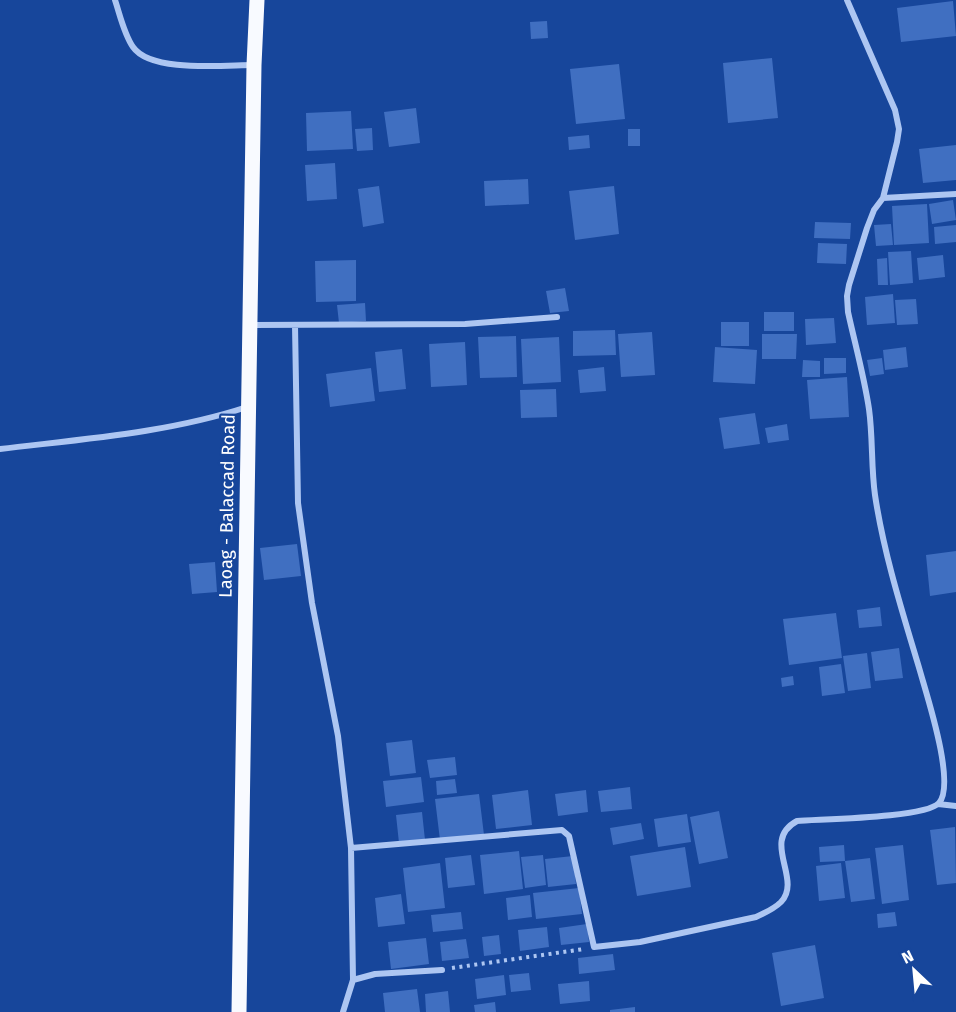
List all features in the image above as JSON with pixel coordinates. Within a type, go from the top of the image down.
[{"type":"main road","name":"Laoag - Balaccad Road","points":[[238,1012],[257,0]]},
{"type":"street","points":[[115,0],[134,48],[146,58],[166,65],[254,65]]},
{"type":"street","points":[[847,0],[895,110],[899,129],[883,198],[874,210],[863,239],[847,296],[848,312],[870,411],[875,493],[880,521],[946,772],[944,797],[938,804]]},
{"type":"street","points":[[883,198],[956,194]]},
{"type":"street","points":[[250,325],[465,324],[558,317]]},
{"type":"street","points":[[295,325],[299,513],[309,583],[338,736],[351,848],[353,980],[343,1012]]},
{"type":"street","points":[[0,449],[179,424],[214,417],[249,406]]},
{"type":"street","points":[[351,848],[562,830],[569,836],[594,947],[640,942],[756,917],[770,911],[782,901],[787,890],[781,836],[785,828],[797,821],[916,812],[938,804],[956,806]]},
{"type":"street","points":[[353,980],[375,974],[442,970]]},
{"type":"path","points":[[442,970],[594,947]]},
{"type":"building","points":[[953,1],[956,36],[901,42],[897,8]]},
{"type":"building","points":[[547,21],[548,38],[531,39],[530,22]]},
{"type":"building","points":[[772,58],[778,118],[728,123],[723,63]]},
{"type":"building","points":[[619,64],[625,119],[576,124],[570,69]]},
{"type":"building","points":[[416,108],[420,143],[389,147],[384,112]]},
{"type":"building","points":[[351,111],[353,149],[307,151],[306,113]]},
{"type":"building","points":[[372,128],[373,150],[357,151],[355,129]]},
{"type":"building","points":[[628,129],[640,129],[640,146],[628,146]]},
{"type":"building","points":[[589,135],[590,148],[569,150],[568,137]]},
{"type":"building","points":[[956,145],[956,180],[923,183],[919,149]]},
{"type":"building","points":[[335,163],[337,199],[307,201],[305,165]]},
{"type":"building","points":[[528,179],[529,204],[485,206],[484,181]]},
{"type":"building","points":[[379,186],[384,223],[363,227],[358,189]]},
{"type":"building","points":[[614,186],[619,234],[575,240],[569,191]]},
{"type":"building","points":[[953,200],[956,220],[932,224],[929,204]]},
{"type":"building","points":[[927,204],[929,243],[894,245],[892,206]]},
{"type":"building","points":[[815,222],[851,223],[850,239],[814,238]]},
{"type":"building","points":[[891,224],[893,245],[876,246],[874,225]]},
{"type":"building","points":[[956,225],[956,242],[935,244],[934,227]]},
{"type":"building","points":[[818,243],[847,244],[846,264],[817,263]]},
{"type":"building","points":[[911,251],[913,283],[890,285],[888,252]]},
{"type":"building","points":[[943,255],[945,277],[919,280],[917,258]]},
{"type":"building","points":[[887,258],[888,285],[878,285],[877,259]]},
{"type":"building","points":[[356,260],[356,301],[316,302],[315,261]]},
{"type":"building","points":[[565,288],[569,311],[550,313],[546,291]]},
{"type":"building","points":[[893,294],[895,323],[867,325],[865,297]]},
{"type":"building","points":[[916,299],[918,324],[897,325],[895,300]]},
{"type":"building","points":[[365,303],[366,321],[339,323],[337,305]]},
{"type":"building","points":[[764,312],[794,312],[794,331],[764,331]]},
{"type":"building","points":[[834,318],[836,343],[806,345],[805,319]]},
{"type":"building","points":[[721,322],[749,322],[749,346],[721,346]]},
{"type":"building","points":[[615,330],[616,355],[573,356],[573,331]]},
{"type":"building","points":[[652,332],[655,375],[621,377],[618,334]]},
{"type":"building","points":[[762,334],[797,334],[796,359],[762,359]]},
{"type":"building","points":[[516,336],[517,377],[480,378],[478,337]]},
{"type":"building","points":[[559,337],[561,382],[523,384],[521,339]]},
{"type":"building","points":[[465,342],[467,385],[431,387],[429,344]]},
{"type":"building","points":[[715,347],[757,350],[755,384],[713,382]]},
{"type":"building","points":[[906,347],[908,367],[885,370],[883,350]]},
{"type":"building","points":[[402,349],[406,389],[379,392],[375,352]]},
{"type":"building","points":[[824,358],[846,358],[846,373],[824,374]]},
{"type":"building","points":[[882,358],[884,374],[870,376],[867,360]]},
{"type":"building","points":[[803,360],[820,361],[820,377],[802,377]]},
{"type":"building","points":[[604,367],[606,391],[580,393],[578,370]]},
{"type":"building","points":[[371,368],[375,401],[330,407],[326,374]]},
{"type":"building","points":[[847,377],[849,417],[810,419],[807,380]]},
{"type":"building","points":[[556,389],[557,417],[521,418],[520,390]]},
{"type":"building","points":[[755,413],[760,444],[724,449],[719,418]]},
{"type":"building","points":[[787,424],[789,440],[768,443],[765,428]]},
{"type":"building","points":[[297,544],[301,576],[264,580],[260,548]]},
{"type":"building","points":[[956,551],[956,592],[930,596],[926,555]]},
{"type":"building","points":[[215,562],[217,592],[192,594],[189,564]]},
{"type":"building","points":[[880,607],[882,626],[859,628],[857,610]]},
{"type":"building","points":[[836,613],[842,658],[789,665],[783,619]]},
{"type":"building","points":[[899,648],[903,678],[875,681],[871,652]]},
{"type":"building","points":[[867,653],[871,688],[848,691],[843,656]]},
{"type":"building","points":[[841,664],[845,693],[822,696],[819,667]]},
{"type":"building","points":[[793,676],[794,685],[782,687],[781,678]]},
{"type":"building","points":[[412,740],[416,773],[390,776],[386,743]]},
{"type":"building","points":[[455,757],[457,775],[430,778],[427,760]]},
{"type":"building","points":[[421,777],[424,802],[386,807],[383,781]]},
{"type":"building","points":[[455,779],[457,793],[437,795],[436,781]]},
{"type":"building","points":[[630,787],[632,809],[601,812],[598,791]]},
{"type":"building","points":[[528,790],[532,825],[496,829],[492,795]]},
{"type":"building","points":[[586,790],[588,812],[558,816],[555,794]]},
{"type":"building","points":[[479,794],[484,835],[440,840],[435,799]]},
{"type":"building","points":[[719,811],[728,858],[699,864],[690,817]]},
{"type":"building","points":[[422,812],[425,840],[399,843],[396,815]]},
{"type":"building","points":[[687,814],[691,842],[658,847],[654,819]]},
{"type":"building","points":[[641,823],[644,839],[613,845],[610,828]]},
{"type":"building","points":[[955,827],[956,883],[937,885],[930,830]]},
{"type":"building","points":[[844,845],[845,861],[820,862],[819,847]]},
{"type":"building","points":[[903,845],[909,900],[882,904],[875,848]]},
{"type":"building","points":[[685,847],[691,887],[637,896],[630,856]]},
{"type":"building","points":[[519,851],[523,889],[484,894],[480,855]]},
{"type":"building","points":[[471,855],[475,885],[448,888],[445,858]]},
{"type":"building","points":[[543,855],[546,885],[525,888],[521,857]]},
{"type":"building","points":[[573,856],[576,884],[548,887],[545,859]]},
{"type":"building","points":[[870,858],[875,899],[851,902],[845,861]]},
{"type":"building","points":[[440,863],[445,908],[408,912],[403,868]]},
{"type":"building","points":[[841,863],[845,898],[819,901],[816,866]]},
{"type":"building","points":[[579,888],[582,914],[536,919],[533,893]]},
{"type":"building","points":[[401,894],[405,924],[378,927],[375,898]]},
{"type":"building","points":[[530,895],[532,917],[508,920],[506,898]]},
{"type":"building","points":[[461,912],[463,929],[433,932],[431,915]]},
{"type":"building","points":[[895,912],[897,926],[878,928],[877,914]]},
{"type":"building","points":[[587,924],[589,942],[561,945],[559,928]]},
{"type":"building","points":[[547,927],[549,947],[520,951],[518,930]]},
{"type":"building","points":[[499,935],[501,954],[484,956],[482,937]]},
{"type":"building","points":[[426,938],[429,964],[391,969],[388,942]]},
{"type":"building","points":[[466,939],[469,958],[442,961],[440,942]]},
{"type":"building","points":[[815,945],[824,998],[781,1006],[772,953]]},
{"type":"building","points":[[613,954],[615,970],[579,974],[578,958]]},
{"type":"building","points":[[529,973],[531,990],[511,992],[509,975]]},
{"type":"building","points":[[504,975],[506,995],[477,999],[475,979]]},
{"type":"building","points":[[589,981],[590,1001],[560,1004],[558,984]]},
{"type":"building","points":[[417,989],[420,1012],[385,1012],[383,993]]},
{"type":"building","points":[[448,991],[450,1012],[426,1012],[425,994]]},
{"type":"building","points":[[495,1002],[496,1012],[475,1012],[474,1005]]},
{"type":"building","points":[[635,1007],[635,1012],[610,1012],[610,1010]]}]
